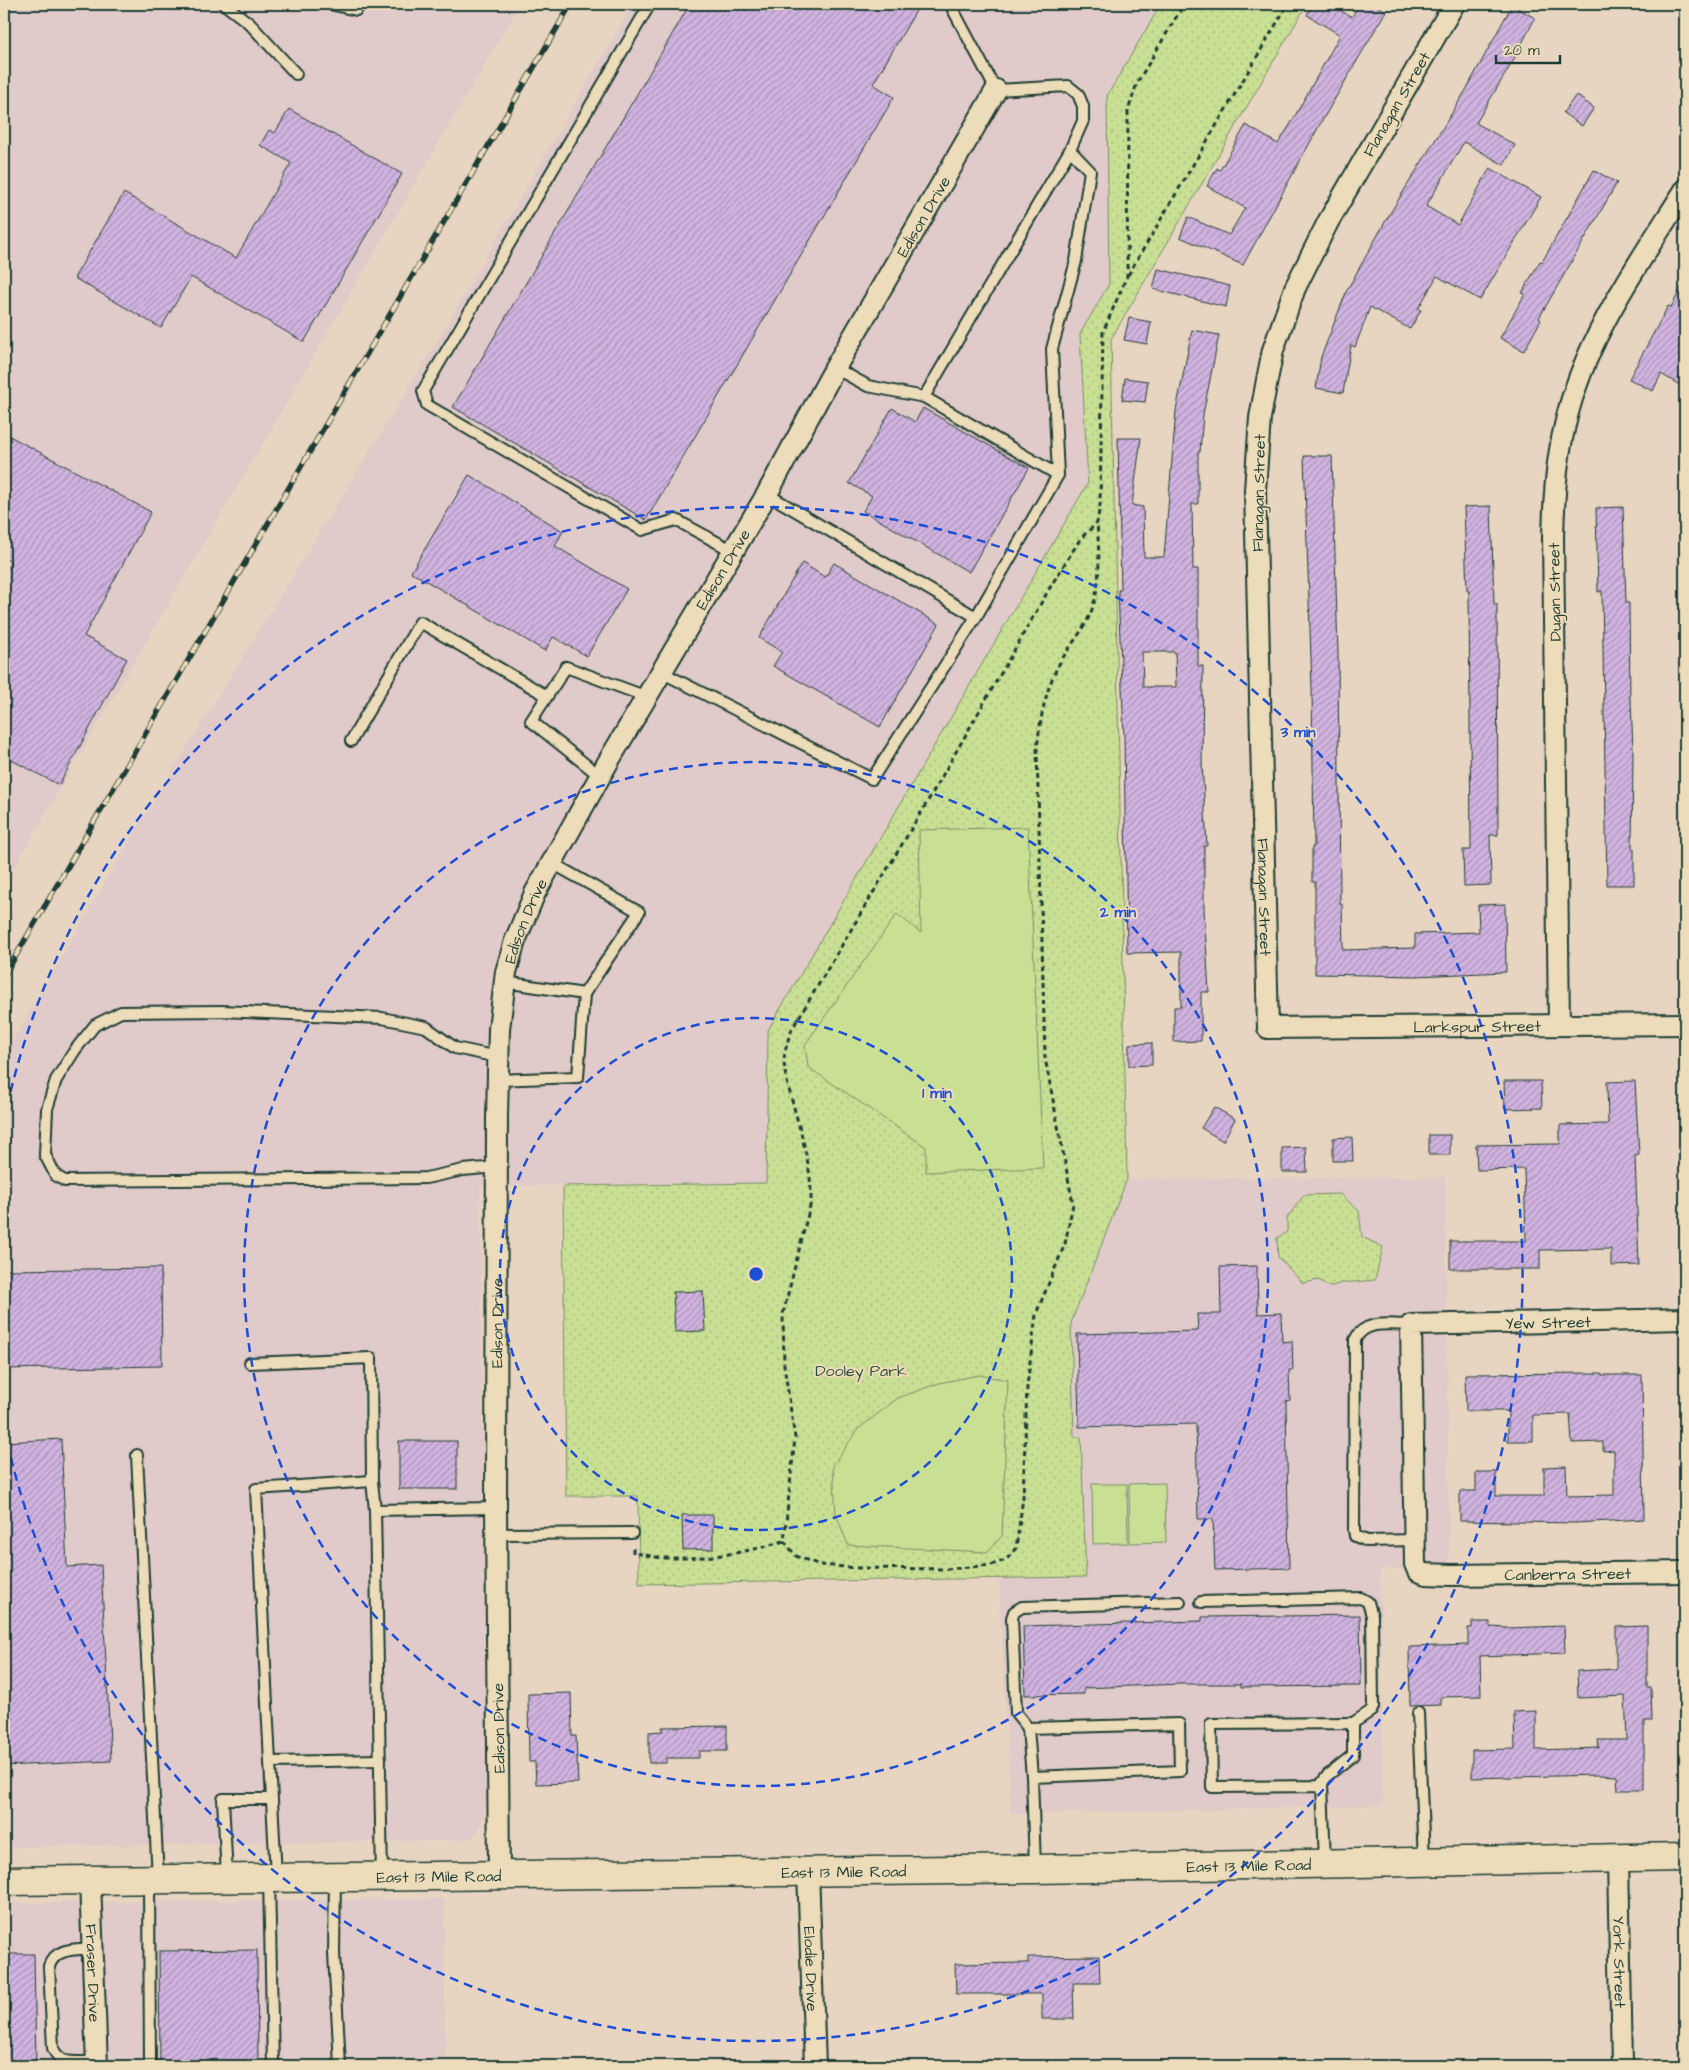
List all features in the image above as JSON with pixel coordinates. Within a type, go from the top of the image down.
[{"type":"main road","name":"East 13 Mile Road","points":[[4,1881],[1035,1869],[1685,1857]]},
{"type":"street","name":"Flanagan Street","points":[[1268,1028],[1256,490],[1260,418],[1267,380],[1283,317],[1308,259],[1454,4]]},
{"type":"street","name":"Edison Drive","points":[[499,1875],[496,1534],[498,1056],[504,982],[515,941],[535,893],[600,776],[767,494],[835,368],[996,90]]},
{"type":"street","name":"Dugan Street","points":[[1559,1025],[1553,538],[1557,464],[1565,423],[1589,354],[1612,311],[1685,190]]},
{"type":"street","name":"Larkspur Street","points":[[1268,1028],[1685,1024]]},
{"type":"street","name":"Yew Street","points":[[1412,1325],[1685,1319]]},
{"type":"street","points":[[1412,1325],[1415,1540]]},
{"type":"street","name":"Canberra Street","points":[[1415,1540],[1415,1564],[1418,1571],[1426,1574],[1685,1572]]},
{"type":"street","name":"York Street","points":[[1618,1858],[1622,2066]]},
{"type":"street","name":"Elodie Drive","points":[[808,1872],[815,2066]]},
{"type":"street","name":"Fraser Drive","points":[[90,1881],[96,2064]]},
{"type":"lane","points":[[224,4],[249,23],[296,74]]},
{"type":"lane","points":[[330,4],[356,10],[361,4]]},
{"type":"lane","points":[[650,4],[423,391],[427,405],[642,530],[676,520],[733,551]]},
{"type":"lane","points":[[924,397],[1070,150],[1083,121],[1083,106],[1078,94],[1068,86],[996,90],[950,4]]},
{"type":"lane","points":[[661,672],[872,779],[976,617],[1058,475],[1052,349],[1076,261],[1090,171],[1070,150]]},
{"type":"lane","points":[[835,368],[868,386],[924,397],[1058,475]]},
{"type":"lane","points":[[767,494],[976,617]]},
{"type":"lane","points":[[351,741],[420,622],[547,696]]},
{"type":"lane","points":[[600,776],[531,721],[566,667],[647,697]]},
{"type":"lane","points":[[498,1080],[578,1077],[584,994],[639,912],[552,863]]},
{"type":"lane","points":[[504,982],[584,994]]},
{"type":"lane","points":[[497,1167],[463,1170],[426,1178],[65,1181],[56,1176],[45,1155],[47,1109],[56,1080],[75,1050],[95,1025],[122,1012],[221,1011],[382,1018],[426,1027],[455,1048],[498,1056]]},
{"type":"lane","points":[[1412,1325],[1369,1325],[1358,1332],[1355,1340],[1354,1530],[1355,1536],[1367,1541],[1415,1540]]},
{"type":"lane","points":[[250,1363],[371,1358],[372,1481],[375,1510],[382,1877]]},
{"type":"lane","points":[[137,1455],[154,1880],[150,2066]]},
{"type":"lane","points":[[273,2066],[272,1798],[256,1488],[372,1481]]},
{"type":"lane","points":[[375,1510],[496,1508]]},
{"type":"lane","points":[[496,1534],[632,1533]]},
{"type":"lane","points":[[1201,1602],[1361,1598],[1368,1602],[1372,1616],[1373,1707],[1371,1711],[1353,1723],[1210,1724],[1212,1787],[1322,1786]]},
{"type":"lane","points":[[1035,1869],[1032,1777],[1028,1728],[1016,1714],[1012,1618],[1018,1609],[1022,1607],[1180,1602]]},
{"type":"lane","points":[[1418,1713],[1424,1862]]},
{"type":"lane","points":[[1325,1864],[1322,1786],[1328,1775],[1353,1755],[1353,1723]]},
{"type":"lane","points":[[1028,1728],[1179,1724],[1180,1771],[1032,1777]]},
{"type":"lane","points":[[270,1762],[380,1760]]},
{"type":"lane","points":[[227,1879],[223,1800],[272,1798]]},
{"type":"lane","points":[[335,1877],[334,1953],[340,2066]]},
{"type":"lane","points":[[93,1948],[60,1952],[53,1957],[49,1966],[53,2048],[56,2057],[61,2061],[96,2064]]},
{"type":"path","points":[[1127,276],[1127,121],[1129,102],[1141,76],[1184,4]]},
{"type":"path","points":[[1097,523],[1081,538],[1052,584],[976,718],[792,1029],[786,1045],[784,1060],[786,1078],[809,1162],[811,1202],[783,1314],[784,1364],[795,1438],[784,1541],[796,1556],[820,1565],[858,1568],[948,1569],[991,1565],[1006,1560],[1016,1548],[1023,1498],[1027,1386],[1036,1314],[1066,1244],[1072,1220],[1073,1204],[1045,1058],[1037,750],[1044,706],[1053,678],[1064,656],[1086,624],[1094,604],[1098,579],[1097,523],[1100,505],[1103,332],[1127,276],[1288,4]]},
{"type":"path","points":[[632,1533],[633,1553],[664,1558],[708,1557],[756,1550],[784,1541]]},
{"type":"shaded area","points":[[4,4],[520,4],[4,884]]},
{"type":"shaded area","points":[[633,4],[1161,4],[1107,96],[1109,284],[1080,334],[1088,483],[768,1030],[766,1183],[480,1186],[486,1803],[481,1825],[477,1832],[469,1839],[455,1840],[4,1847],[4,1057],[128,843],[422,367]]},
{"type":"shaded area","points":[[1445,1177],[1449,1567],[1380,1569],[1383,1805],[1011,1814],[999,1578],[1086,1576],[1081,1438],[1074,1437],[1071,1323],[1127,1179]]},
{"type":"shaded area","points":[[444,1899],[445,2066],[4,2066],[4,1903]]},
{"type":"green space","name":"Dooley Park","points":[[1161,4],[1307,4],[1111,339],[1127,1179],[1071,1323],[1074,1437],[1081,1437],[1086,1577],[639,1584],[638,1496],[566,1496],[563,1186],[766,1183],[768,1030],[1088,483],[1080,334],[1109,284],[1107,96]]},
{"type":"green space","points":[[1028,827],[1043,1168],[926,1172],[926,1147],[808,1067],[805,1045],[897,914],[921,933],[919,830]]},
{"type":"green space","points":[[1340,1194],[1359,1211],[1362,1237],[1383,1247],[1375,1280],[1342,1283],[1329,1287],[1319,1280],[1303,1283],[1278,1257],[1277,1238],[1287,1232],[1287,1218],[1304,1195]]},
{"type":"green space","points":[[979,1375],[1008,1380],[1002,1536],[987,1552],[848,1545],[836,1514],[833,1466],[857,1430],[898,1398],[939,1383]]},
{"type":"green space","points":[[1165,1483],[1166,1542],[1130,1543],[1129,1484]]},
{"type":"green space","points":[[1092,1484],[1127,1484],[1128,1543],[1093,1544]]},
{"type":"building","points":[[690,4],[920,4],[873,84],[894,97],[646,520],[453,407]]},
{"type":"building","points":[[1313,4],[1328,4],[1352,17],[1359,4],[1374,4],[1386,11],[1319,126],[1243,265],[1180,237],[1188,217],[1229,235],[1245,208],[1207,186],[1217,168],[1220,170],[1246,125],[1278,144],[1290,125],[1340,35],[1307,15]]},
{"type":"building","points":[[1512,5],[1535,18],[1513,61],[1476,123],[1515,145],[1504,165],[1464,142],[1426,206],[1458,225],[1490,168],[1541,197],[1480,300],[1437,276],[1418,309],[1421,310],[1410,329],[1370,307],[1355,347],[1351,345],[1343,393],[1316,388],[1321,357],[1347,290],[1389,215],[1466,90]]},
{"type":"building","points":[[1576,95],[1594,108],[1582,126],[1563,113]]},
{"type":"building","points":[[289,109],[402,174],[304,342],[191,277],[161,328],[74,278],[124,193],[236,258],[291,163],[260,145],[269,130],[275,133]]},
{"type":"building","points":[[1594,170],[1617,183],[1539,318],[1541,320],[1524,351],[1500,338],[1525,294],[1522,293],[1540,261],[1542,262]]},
{"type":"building","points":[[1158,269],[1230,286],[1226,307],[1153,289]]},
{"type":"building","points":[[1685,281],[1685,388],[1661,374],[1653,391],[1629,379],[1668,306],[1671,307]]},
{"type":"building","points":[[1129,318],[1151,322],[1147,344],[1124,340]]},
{"type":"building","points":[[1192,330],[1219,335],[1203,414],[1200,452],[1198,452],[1198,504],[1192,504],[1193,569],[1198,569],[1198,666],[1203,666],[1202,763],[1207,846],[1204,846],[1204,909],[1209,992],[1201,992],[1201,1041],[1174,1042],[1174,1007],[1181,1007],[1181,952],[1127,953],[1124,736],[1118,590],[1121,590],[1118,438],[1141,438],[1132,505],[1143,507],[1144,557],[1164,557],[1176,411]],"holes":[[[1142,652],[1175,652],[1176,687],[1143,687]]]},
{"type":"building","points":[[1125,378],[1148,381],[1145,402],[1122,400]]},
{"type":"building","points":[[892,408],[915,422],[923,408],[1029,468],[969,572],[863,511],[872,496],[849,483]]},
{"type":"building","points":[[4,433],[151,512],[84,636],[127,659],[59,785],[4,756],[4,574],[11,562],[4,558]]},
{"type":"building","points":[[1304,456],[1332,456],[1338,652],[1340,904],[1342,904],[1343,950],[1415,948],[1415,934],[1479,932],[1478,905],[1505,904],[1506,972],[1416,976],[1315,974],[1315,882],[1312,882],[1312,847],[1314,847],[1312,687]]},
{"type":"building","points":[[469,475],[563,531],[555,546],[627,589],[587,656],[553,637],[545,651],[411,572]]},
{"type":"building","points":[[1491,506],[1494,604],[1497,604],[1498,835],[1490,835],[1491,885],[1464,886],[1463,850],[1471,850],[1469,591],[1467,591],[1464,507]]},
{"type":"building","points":[[1623,507],[1626,603],[1629,603],[1634,885],[1607,885],[1602,591],[1598,592],[1596,508]]},
{"type":"building","points":[[802,563],[825,577],[834,563],[939,624],[880,727],[773,666],[782,652],[759,638]]},
{"type":"building","points":[[1152,1043],[1152,1065],[1129,1066],[1129,1044]]},
{"type":"building","points":[[1504,1081],[1541,1081],[1542,1108],[1505,1109]]},
{"type":"building","points":[[1635,1081],[1639,1155],[1635,1156],[1639,1265],[1611,1266],[1611,1249],[1540,1250],[1540,1269],[1450,1269],[1450,1241],[1526,1241],[1524,1169],[1477,1170],[1476,1145],[1560,1144],[1560,1125],[1608,1124],[1607,1082]]},
{"type":"building","points":[[1214,1107],[1235,1119],[1223,1141],[1201,1128]]},
{"type":"building","points":[[1429,1135],[1450,1135],[1450,1155],[1429,1155]]},
{"type":"building","points":[[1352,1137],[1353,1161],[1333,1161],[1333,1138]]},
{"type":"building","points":[[1306,1147],[1307,1172],[1282,1172],[1282,1148]]},
{"type":"building","points":[[1257,1266],[1258,1314],[1281,1313],[1282,1342],[1292,1341],[1293,1370],[1289,1370],[1290,1400],[1286,1401],[1289,1568],[1215,1570],[1213,1519],[1198,1519],[1196,1424],[1079,1427],[1077,1334],[1198,1331],[1197,1314],[1221,1314],[1220,1267]]},
{"type":"building","points":[[161,1268],[162,1366],[4,1369],[4,1270]]},
{"type":"building","points":[[703,1291],[705,1331],[675,1332],[673,1292]]},
{"type":"building","points":[[1602,1373],[1602,1375],[1642,1375],[1644,1519],[1575,1523],[1460,1521],[1460,1491],[1476,1491],[1476,1472],[1496,1472],[1496,1496],[1544,1496],[1544,1467],[1566,1466],[1567,1496],[1614,1495],[1614,1450],[1603,1451],[1603,1442],[1572,1443],[1570,1414],[1533,1415],[1533,1441],[1508,1441],[1508,1411],[1466,1411],[1465,1374]]},
{"type":"building","points":[[61,1439],[67,1567],[101,1565],[111,1761],[4,1766],[4,1442]]},
{"type":"building","points":[[399,1441],[457,1441],[457,1489],[399,1489]]},
{"type":"building","points":[[682,1515],[713,1515],[713,1549],[683,1550]]},
{"type":"building","points":[[1360,1615],[1361,1686],[1241,1687],[1241,1684],[1180,1684],[1084,1688],[1084,1694],[1025,1695],[1023,1626],[1202,1621],[1202,1617]]},
{"type":"building","points":[[1472,1622],[1490,1622],[1490,1627],[1507,1628],[1564,1626],[1565,1653],[1480,1656],[1481,1696],[1441,1697],[1441,1705],[1410,1706],[1409,1647],[1468,1645],[1468,1628],[1472,1628]]},
{"type":"building","points":[[1647,1626],[1647,1688],[1651,1688],[1652,1721],[1644,1721],[1644,1790],[1618,1790],[1617,1776],[1472,1778],[1472,1750],[1515,1749],[1514,1712],[1536,1711],[1536,1750],[1599,1748],[1598,1740],[1627,1740],[1625,1696],[1578,1698],[1577,1671],[1616,1669],[1616,1627]]},
{"type":"building","points":[[571,1693],[572,1736],[576,1736],[578,1783],[536,1784],[535,1762],[529,1762],[528,1694]]},
{"type":"building","points":[[727,1726],[727,1751],[699,1751],[699,1758],[666,1758],[666,1763],[649,1763],[649,1732],[663,1731],[662,1727]]},
{"type":"building","points":[[257,1950],[258,2066],[160,2066],[159,1951]]},
{"type":"building","points":[[4,1954],[34,1954],[36,2066],[4,2066]]},
{"type":"building","points":[[1099,1956],[1100,1983],[1073,1983],[1074,2019],[1042,2019],[1042,1994],[956,1994],[955,1964],[1028,1963],[1028,1957]]},
{"type":"railway","points":[[4,976],[571,4]]}]
